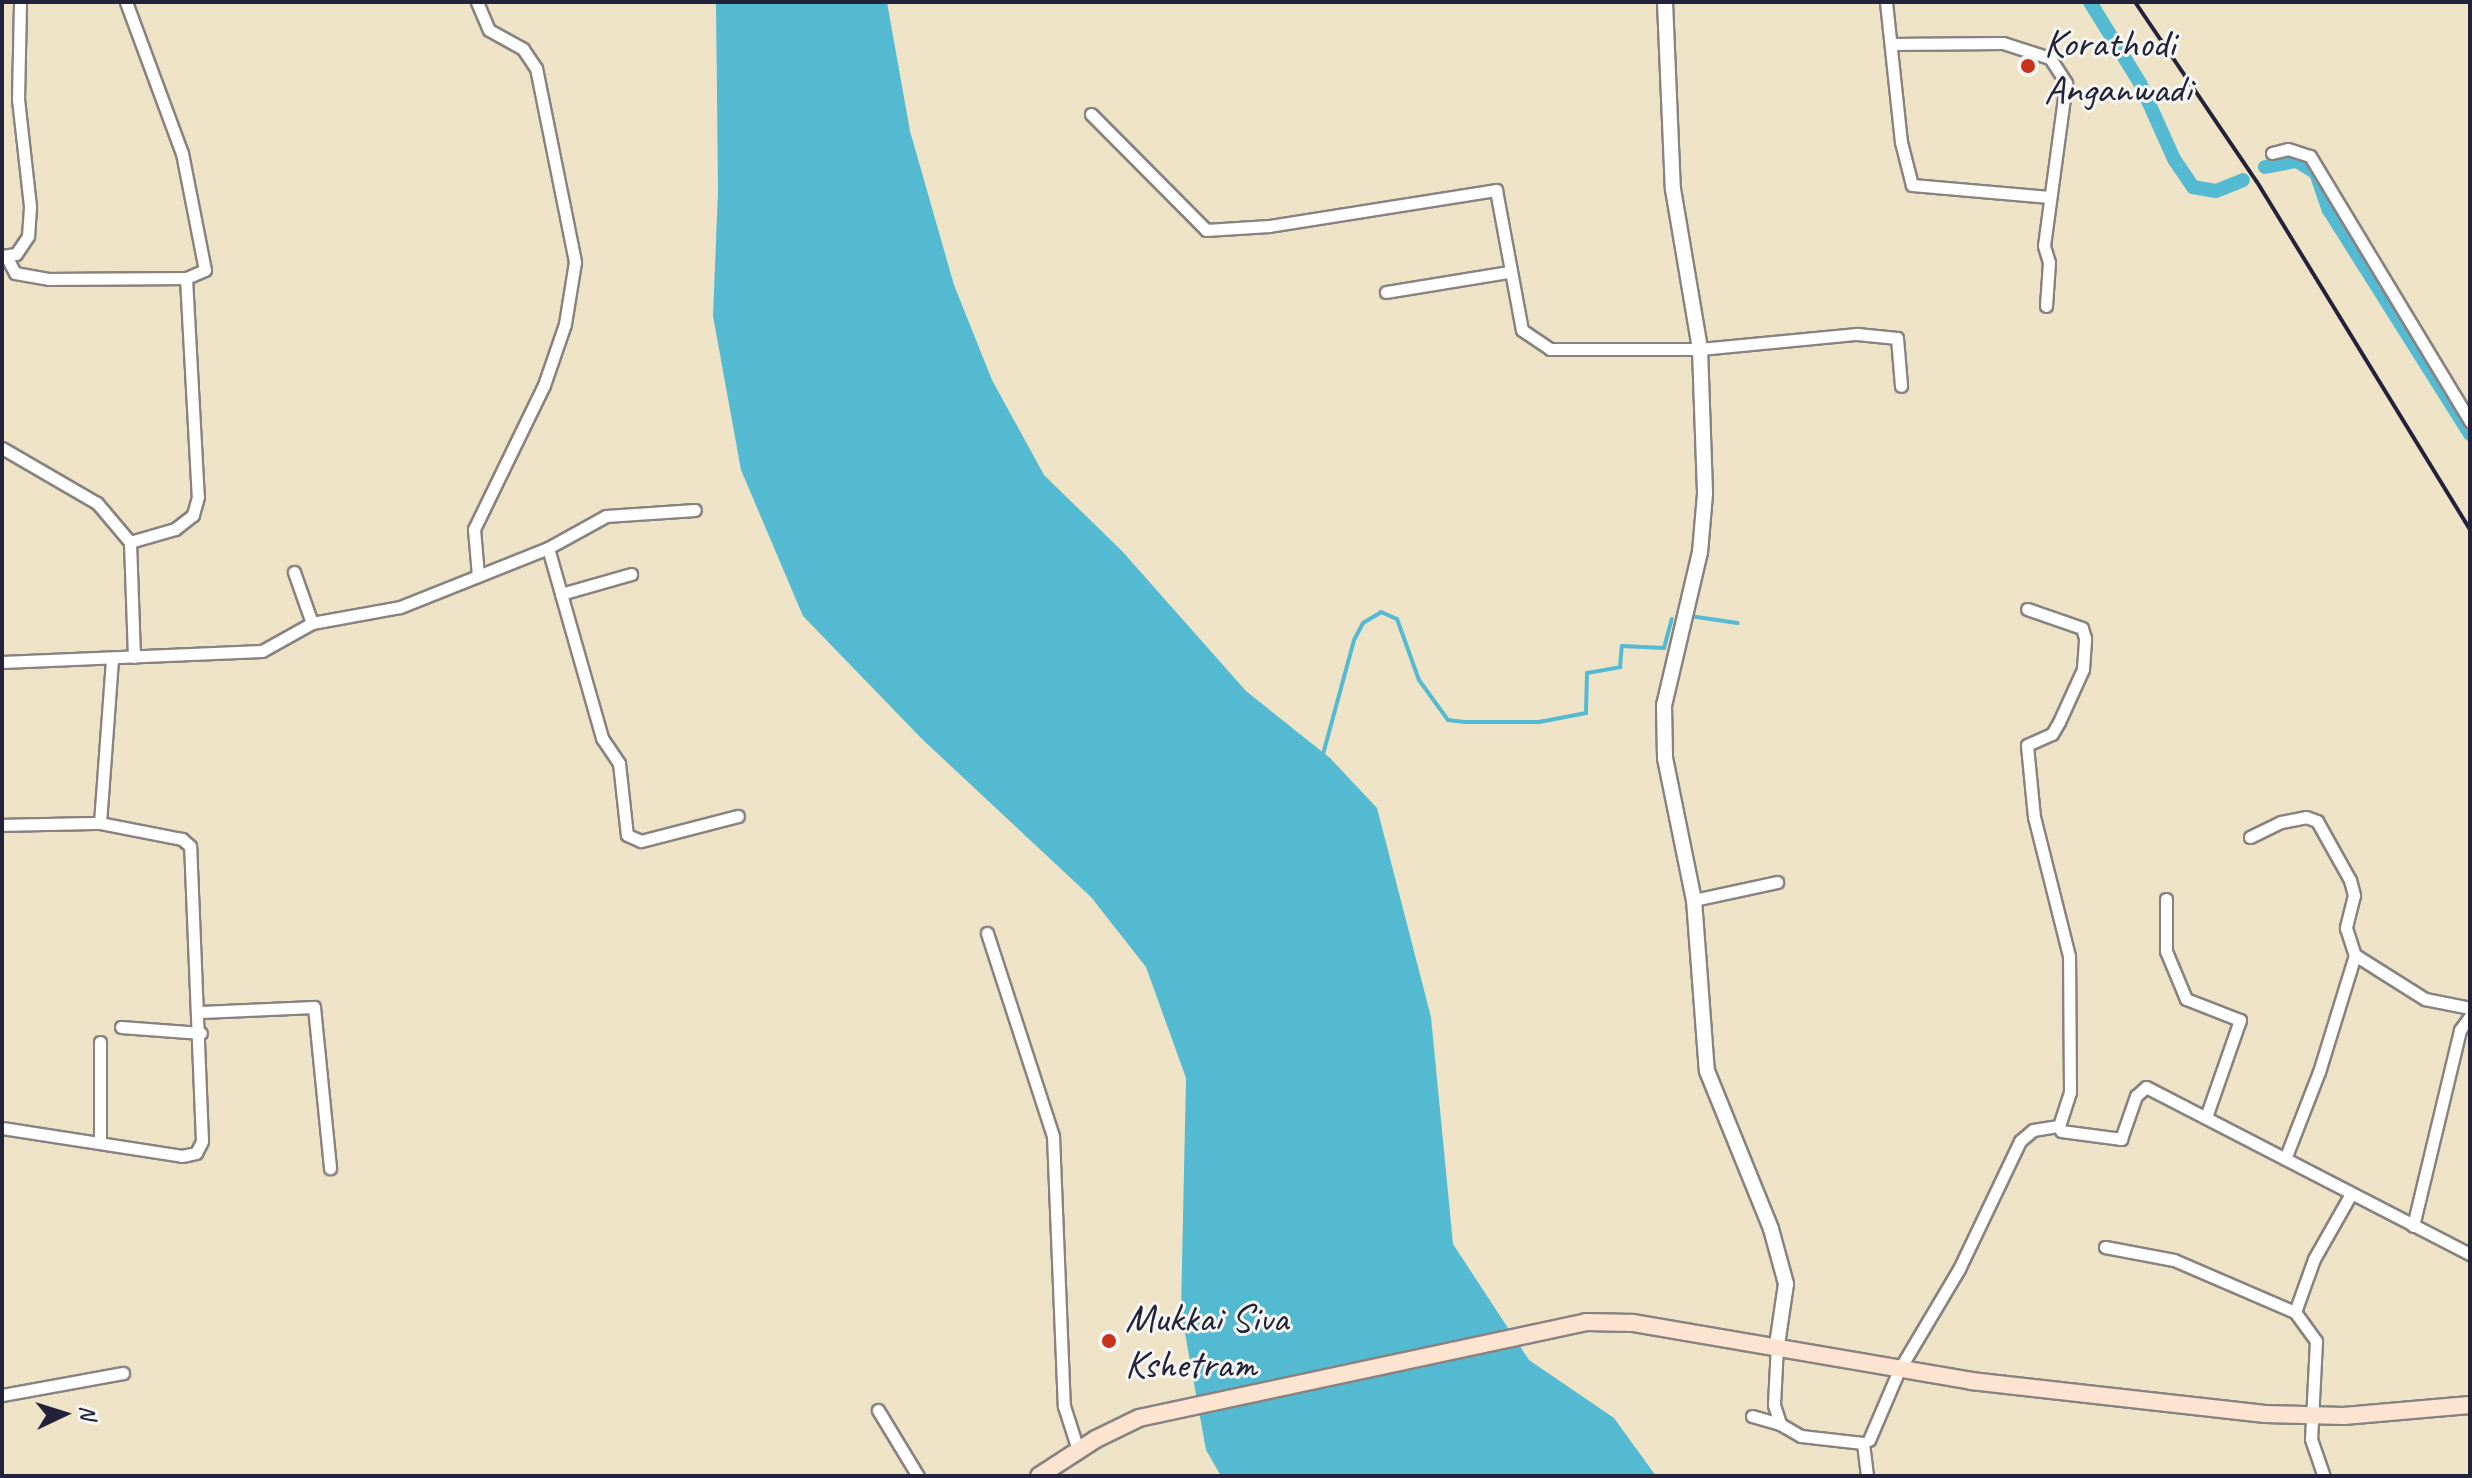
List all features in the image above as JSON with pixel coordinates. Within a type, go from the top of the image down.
[{"type":"main road","points":[[1039,1476],[1078,1450],[1139,1418],[1586,1322],[1633,1323],[1777,1345],[1899,1370],[2250,1413],[2312,1415],[2470,1405]]},
{"type":"street","points":[[20,2],[16,62],[30,206],[28,236],[16,254],[4,256],[15,273],[49,279],[186,278],[205,270],[205,257],[182,153],[126,2]]},
{"type":"street","points":[[477,2],[489,30],[523,49],[536,68],[575,262],[565,324],[544,385],[474,529],[478,576]]},
{"type":"street","points":[[1665,2],[1673,189],[1700,349],[1705,494],[1700,552],[1664,705],[1665,758],[1694,900],[1707,1071],[1771,1229],[1786,1284],[1777,1345],[1774,1405],[1780,1424]]},
{"type":"street","points":[[1886,2],[1901,142],[1912,185],[2049,197]]},
{"type":"street","points":[[1891,44],[2003,43],[2050,58],[2066,83],[2067,102],[2049,197],[2046,306]]},
{"type":"street","points":[[1091,114],[1206,230],[1269,226],[1496,190],[1508,272],[1522,330],[1550,349],[1700,349],[1857,334],[1897,338],[1901,386]]},
{"type":"street","points":[[2272,153],[2288,149],[2310,156],[2470,421]]},
{"type":"street","points":[[1386,292],[1508,272]]},
{"type":"street","points":[[130,542],[175,529],[193,515],[198,497],[186,278]]},
{"type":"street","points":[[2,448],[97,503],[130,542],[134,657]]},
{"type":"street","points":[[2,662],[262,651],[312,623],[400,607],[548,548],[606,516],[695,510]]},
{"type":"street","points":[[548,548],[602,738],[619,763],[627,835],[641,841],[738,816]]},
{"type":"street","points":[[294,572],[312,623]]},
{"type":"street","points":[[561,594],[631,574]]},
{"type":"street","points":[[1869,1440],[1899,1370],[1959,1269],[2020,1141],[2033,1130],[2059,1126],[2070,1092],[2069,956],[2034,817],[2027,745],[2052,734],[2059,722],[2083,669],[2085,638],[2082,628],[2027,609]]},
{"type":"street","points":[[100,823],[112,658]]},
{"type":"street","points":[[2250,837],[2281,822],[2306,817],[2317,821],[2350,880],[2354,895],[2346,928],[2355,955],[2319,1072],[2285,1159]]},
{"type":"street","points":[[2,825],[100,823],[182,839],[190,846],[201,1012],[202,1141],[196,1153],[182,1156],[2,1128]]},
{"type":"street","points":[[1694,900],[1777,882]]},
{"type":"street","points":[[2166,899],[2166,951],[2186,999],[2240,1020],[2206,1117]]},
{"type":"street","points":[[987,933],[1053,1136],[1064,1406],[1078,1450]]},
{"type":"street","points":[[2355,955],[2425,999],[2470,1008]]},
{"type":"street","points":[[201,1012],[314,1007],[330,1168]]},
{"type":"street","points":[[2413,1226],[2460,1030],[2470,1016]]},
{"type":"street","points":[[121,1027],[201,1033]]},
{"type":"street","points":[[100,1042],[100,1142]]},
{"type":"street","points":[[2061,1131],[2121,1139],[2136,1096],[2146,1087],[2470,1254]]},
{"type":"street","points":[[2295,1312],[2314,1259],[2351,1194]]},
{"type":"street","points":[[2105,1247],[2174,1260],[2295,1312],[2316,1341],[2311,1439],[2324,1476]]},
{"type":"street","points":[[2,1395],[123,1373]]},
{"type":"street","points":[[878,1410],[918,1476]]},
{"type":"street","points":[[1752,1416],[1780,1424],[1801,1436],[1863,1443],[1867,1476]]},
{"type":"water","points":[[716,2],[887,2],[910,131],[954,285],[992,380],[1044,475],[1122,551],[1246,691],[1330,758],[1377,808],[1431,1017],[1453,1244],[1529,1360],[1614,1418],[1656,1476],[1221,1476],[1206,1450],[1181,1311],[1186,1078],[1146,967],[1091,897],[922,739],[803,616],[741,470],[713,316],[718,191]]},
{"type":"waterway","points":[[2090,2],[2140,83],[2174,159],[2193,187],[2216,191],[2243,180]]},
{"type":"waterway","points":[[2265,167],[2297,161],[2316,173],[2329,210],[2470,434]]},
{"type":"waterway","points":[[1322,758],[1354,640],[1363,623],[1381,612],[1397,619],[1419,680],[1448,720],[1465,722],[1539,722],[1586,713],[1587,673],[1620,667],[1622,646],[1664,648],[1672,619]]},
{"type":"waterway","points":[[1690,616],[1737,623]]},
{"type":"railway","points":[[2135,2],[2257,182],[2470,529]]},
{"type":"place","name":"Korathodi Anganwadi","points":[[2028,66]]},
{"type":"place","name":"Mukkai Siva Kshetram","points":[[1109,1341]]}]
